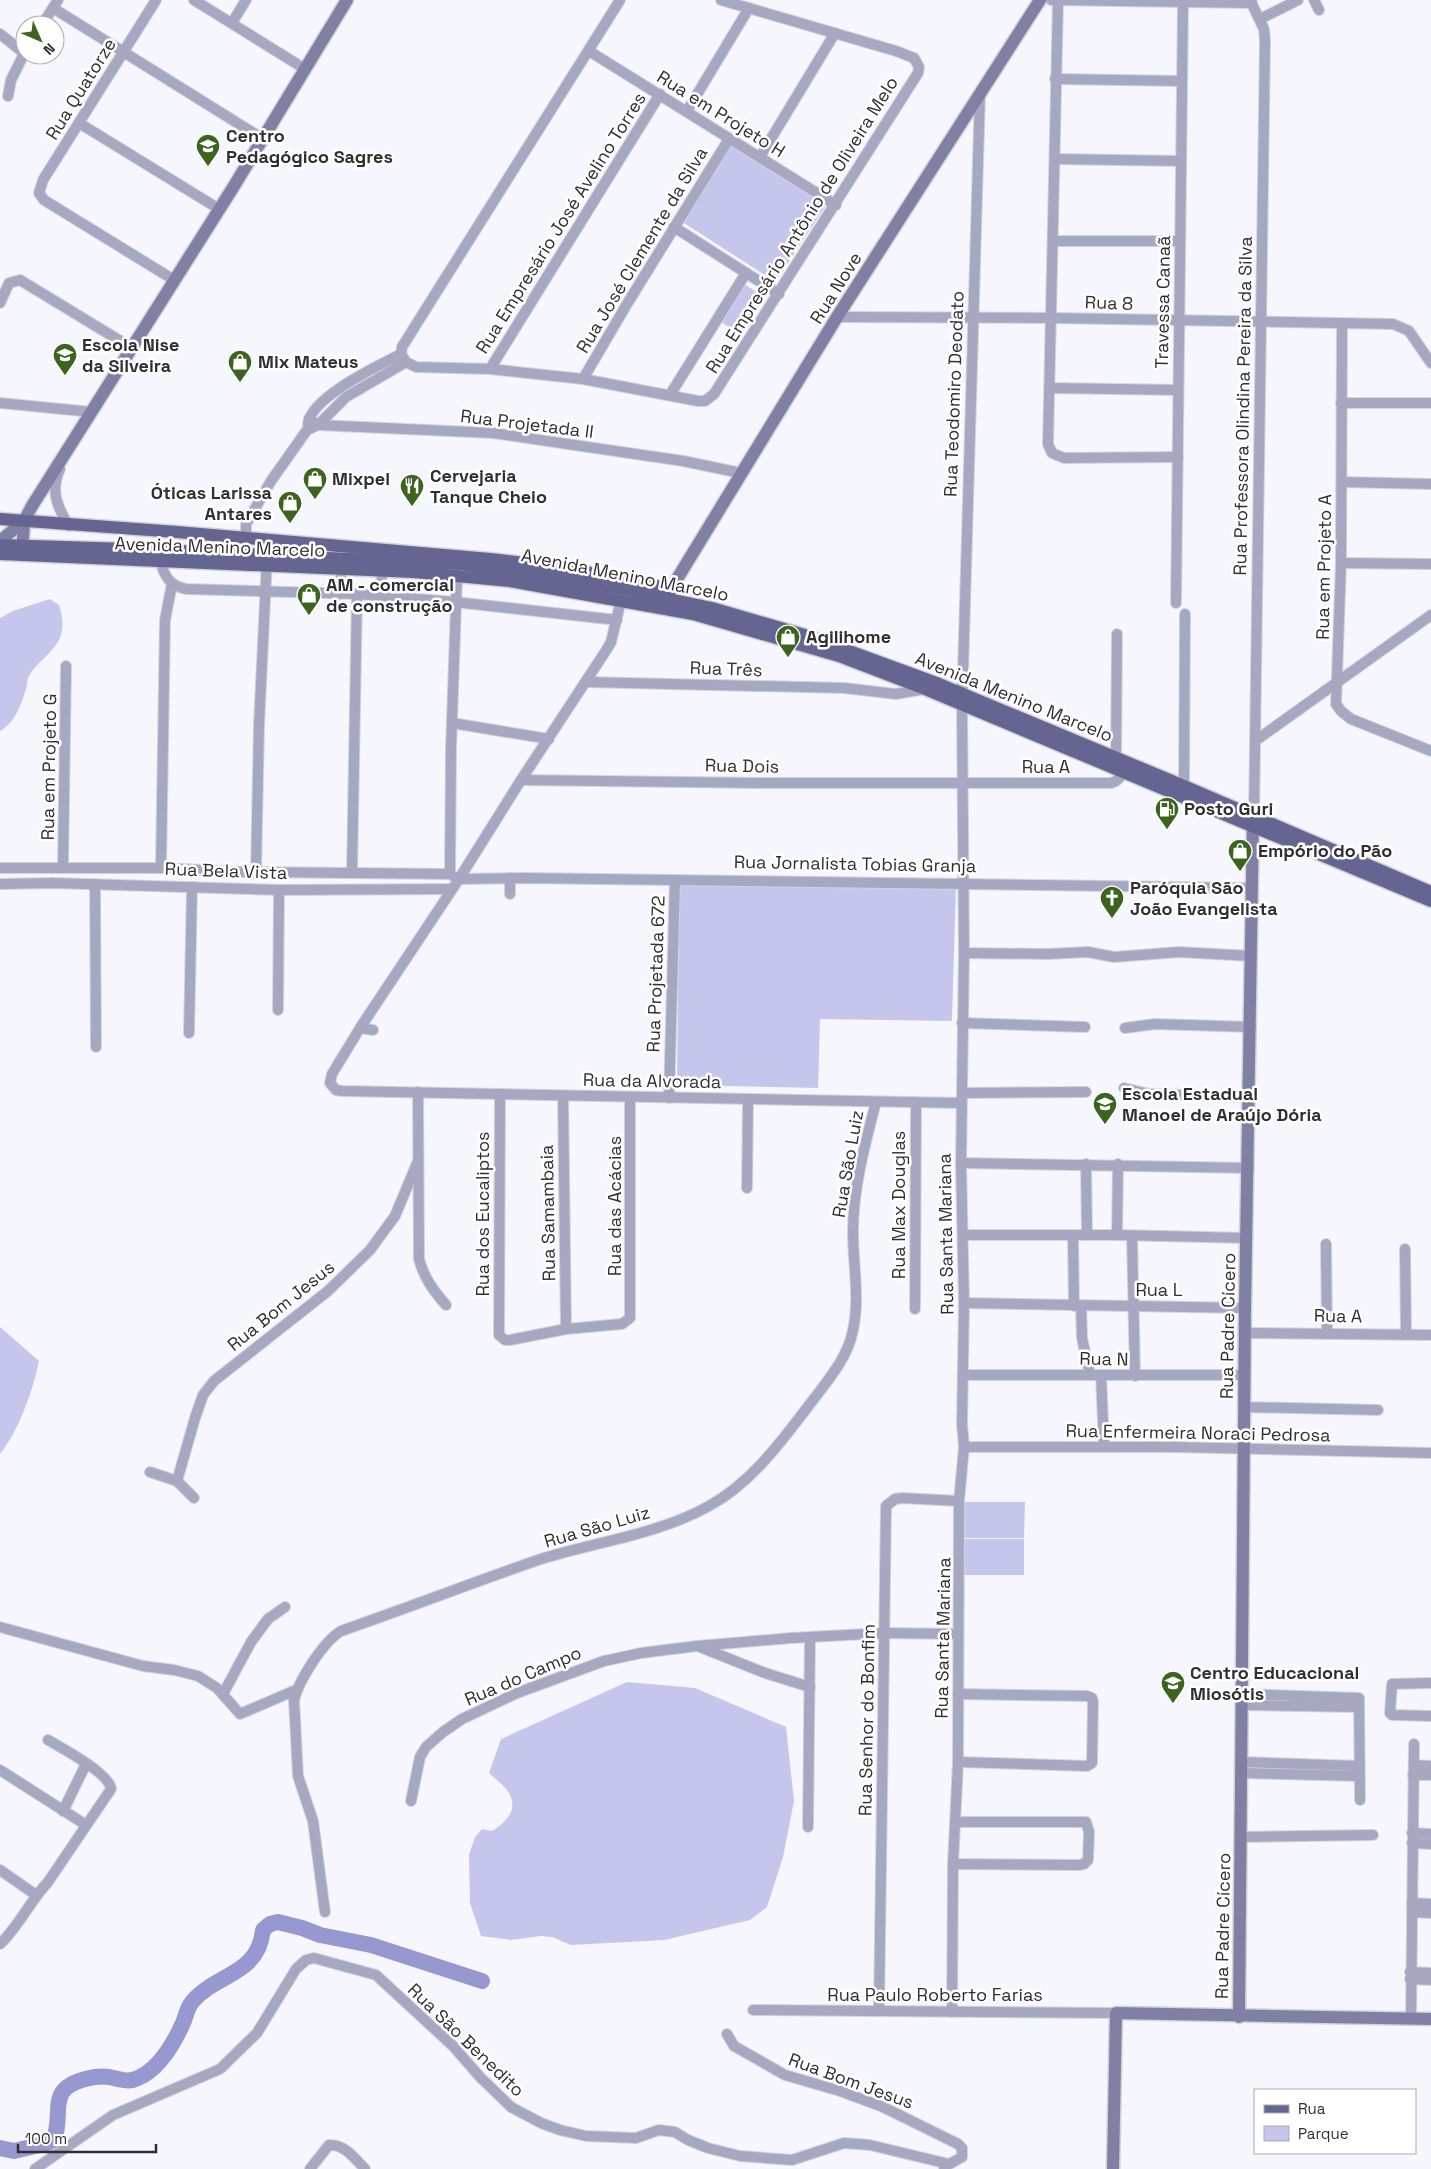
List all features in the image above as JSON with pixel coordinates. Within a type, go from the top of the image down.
[{"type":"main road","points":[[0,520],[177,532],[439,554],[572,569],[668,593]]},
{"type":"main road","points":[[177,532],[222,554]]},
{"type":"main road","points":[[246,539],[264,559]]},
{"type":"main road","name":"Avenida Menino Marcelo","points":[[0,545],[22,551],[161,562],[264,559],[458,564],[511,570],[590,584],[668,593],[808,636],[871,658],[1125,772],[1429,890]]},
{"type":"main road","name":"Avenida Menino Marcelo","points":[[0,554],[22,551],[222,554],[342,569],[510,581],[693,614],[839,656],[924,689],[962,700],[1116,758],[1184,786],[1253,821],[1431,901]]},
{"type":"main road","points":[[572,569],[590,584]]},
{"type":"street","name":"Rua Quatorze","points":[[156,0],[44,180],[39,193],[41,197],[174,280]]},
{"type":"street","points":[[194,0],[305,69]]},
{"type":"street","points":[[232,23],[246,0]]},
{"type":"street","points":[[0,541],[24,522],[220,209],[347,0]]},
{"type":"street","points":[[403,358],[402,347],[620,0]]},
{"type":"street","points":[[721,0],[836,34],[760,157]]},
{"type":"street","name":"Rua Nove","points":[[668,593],[740,472],[837,317],[1040,0]]},
{"type":"street","points":[[1178,457],[1064,458],[1052,453],[1048,444],[1054,241],[1054,0],[1251,1]]},
{"type":"street","points":[[1260,19],[1298,0]]},
{"type":"street","points":[[1314,0],[1320,10]]},
{"type":"street","name":"Travessa Canaã","points":[[1176,603],[1183,1]]},
{"type":"street","name":"Rua Professora Olindina Pereira da Silva","points":[[1251,1],[1260,19],[1265,41],[1256,741],[1253,821]]},
{"type":"street","points":[[49,15],[56,4],[123,53],[263,139]]},
{"type":"street","points":[[687,111],[749,8]]},
{"type":"street","points":[[0,34],[15,45]]},
{"type":"street","name":"Rua Empresário Antônio de Oliveira Melo","points":[[670,395],[698,401],[705,401],[710,398],[780,294],[918,73],[919,67],[914,58],[836,34]]},
{"type":"street","name":"Rua em Projeto H","points":[[589,51],[836,205]]},
{"type":"street","points":[[8,96],[11,80],[18,65]]},
{"type":"street","points":[[1055,79],[1182,81]]},
{"type":"street","name":"Rua Empresário José Avelino Torres","points":[[490,369],[660,94]]},
{"type":"street","name":"Rua Teodomiro Deodato","points":[[962,700],[980,94]]},
{"type":"street","points":[[80,123],[220,209]]},
{"type":"street","name":"Rua José Clemente da Silva","points":[[583,379],[674,227],[729,140]]},
{"type":"street","points":[[1055,159],[1181,161]]},
{"type":"street","points":[[674,227],[780,294]]},
{"type":"street","points":[[1054,241],[1180,241]]},
{"type":"street","points":[[403,358],[416,367],[490,369],[583,379],[670,395],[746,273]]},
{"type":"street","points":[[0,303],[9,283],[20,280],[132,348]]},
{"type":"street","name":"Rua 8","points":[[837,317],[1052,318],[1179,322],[1393,324],[1409,331],[1431,363]]},
{"type":"street","name":"Rua em Projeto A","points":[[1342,323],[1342,563],[1336,704],[1351,719],[1431,751]]},
{"type":"street","points":[[246,539],[246,524],[271,481],[326,398],[339,388],[403,358]]},
{"type":"street","points":[[308,425],[318,425],[335,406],[403,358]]},
{"type":"street","points":[[1051,388],[1178,390]]},
{"type":"street","points":[[326,398],[335,406]]},
{"type":"street","points":[[1341,403],[1431,403]]},
{"type":"street","points":[[0,404],[92,412]]},
{"type":"street","name":"Rua Projetada II","points":[[318,425],[493,433],[683,461],[740,472]]},
{"type":"street","points":[[69,526],[61,514],[54,489],[56,477],[72,443]]},
{"type":"street","points":[[1342,482],[1431,484]]},
{"type":"street","points":[[22,551],[24,522]]},
{"type":"street","points":[[256,872],[264,559]]},
{"type":"street","points":[[161,562],[163,572],[172,584],[186,589],[357,594],[455,602],[617,620]]},
{"type":"street","points":[[1342,563],[1431,564]]},
{"type":"street","points":[[339,594],[342,569]]},
{"type":"street","points":[[381,596],[382,571]]},
{"type":"street","points":[[373,1030],[360,1028],[452,889],[454,876],[452,723],[457,576]]},
{"type":"street","points":[[160,868],[165,620],[172,584]]},
{"type":"street","points":[[352,872],[357,594]]},
{"type":"street","points":[[454,876],[521,780],[611,642],[621,600]]},
{"type":"street","points":[[1184,786],[1185,614]]},
{"type":"street","points":[[1256,741],[1431,615]]},
{"type":"street","points":[[1116,758],[1117,634]]},
{"type":"street","name":"Rua em Projeto G","points":[[53,883],[58,867],[66,666]]},
{"type":"street","name":"Rua Três","points":[[586,682],[844,688],[896,694],[924,689]]},
{"type":"street","name":"Rua Santa Mariana","points":[[952,2012],[954,1864],[958,1762],[959,1502],[964,1447],[964,1303],[961,1163],[964,953],[962,700]]},
{"type":"street","points":[[452,723],[548,739]]},
{"type":"street","name":"Rua A","points":[[963,784],[1111,784],[1125,772]]},
{"type":"street","name":"Rua Dois","points":[[521,780],[963,784]]},
{"type":"street","name":"Rua Padre Cícero","points":[[1239,2016],[1245,1308],[1249,1168],[1253,821]]},
{"type":"street","name":"Rua Bela Vista","points":[[0,868],[160,868],[243,872],[352,872],[454,876]]},
{"type":"street","points":[[243,872],[243,889]]},
{"type":"street","name":"Rua Jornalista Tobias Granja","points":[[454,876],[1251,888]]},
{"type":"street","points":[[510,878],[510,894]]},
{"type":"street","name":"Rua Projetada 672","points":[[669,1098],[675,880]]},
{"type":"street","name":"Rua Bela Vista","points":[[0,884],[53,883],[279,890],[452,889]]},
{"type":"street","points":[[95,884],[96,1047]]},
{"type":"street","points":[[189,1033],[192,887]]},
{"type":"street","points":[[278,1010],[279,890]]},
{"type":"street","points":[[964,953],[1048,954],[1088,952],[1114,957],[1179,952],[1252,956]]},
{"type":"street","points":[[962,1023],[1085,1027]]},
{"type":"street","points":[[1125,1028],[1155,1024],[1251,1027]]},
{"type":"street","name":"Rua da Alvorada","points":[[360,1028],[331,1078],[330,1083],[333,1088],[342,1091],[876,1102],[916,1102],[1086,1092]]},
{"type":"street","points":[[1124,1088],[1149,1094],[1249,1097]]},
{"type":"street","points":[[418,1092],[419,1259],[427,1282],[446,1305]]},
{"type":"street","name":"Rua dos Eucaliptos","points":[[500,1094],[499,1335],[505,1340],[510,1340],[566,1329]]},
{"type":"street","name":"Rua Samambaia","points":[[563,1096],[566,1329]]},
{"type":"street","name":"Rua das Acácias","points":[[566,1329],[622,1324],[627,1322],[632,1314],[630,1097]]},
{"type":"street","points":[[747,1188],[748,1099]]},
{"type":"street","name":"Rua São Luiz","points":[[325,1912],[313,1821],[298,1776],[294,1700],[296,1690],[325,1644],[341,1631],[539,1560],[667,1524],[709,1506],[732,1491],[752,1474],[775,1449],[841,1362],[853,1330],[856,1293],[853,1230],[858,1183],[866,1138],[876,1102]]},
{"type":"street","name":"Rua Max Douglas","points":[[915,1309],[916,1102]]},
{"type":"street","name":"Rua Bom Jesus","points":[[177,1481],[195,1418],[204,1395],[214,1381],[328,1291],[370,1250],[395,1216],[418,1161]]},
{"type":"street","points":[[961,1163],[1118,1164],[1249,1168]]},
{"type":"street","points":[[1086,1164],[1086,1235]]},
{"type":"street","points":[[1117,1235],[1118,1164]]},
{"type":"street","points":[[963,1235],[1117,1235],[1247,1238]]},
{"type":"street","points":[[1073,1235],[1077,1306],[1082,1338],[1096,1375],[1104,1446]]},
{"type":"street","points":[[1132,1236],[1135,1376]]},
{"type":"street","points":[[1326,1244],[1326,1332]]},
{"type":"street","points":[[1405,1249],[1406,1333]]},
{"type":"street","name":"Rua L","points":[[964,1303],[1245,1308]]},
{"type":"street","name":"Rua A","points":[[1245,1332],[1431,1334]]},
{"type":"street","name":"Rua N","points":[[963,1375],[1245,1375]]},
{"type":"street","points":[[1244,1407],[1378,1410]]},
{"type":"street","name":"Rua Enfermeira Noraci Pedrosa","points":[[964,1447],[1104,1446],[1245,1450],[1329,1457],[1431,1453]]},
{"type":"street","points":[[150,1472],[177,1481],[194,1498]]},
{"type":"street","name":"Rua Senhor do Bonfim","points":[[879,2011],[886,1506],[895,1499],[902,1498],[959,1502]]},
{"type":"street","points":[[223,1694],[251,1642],[268,1619],[285,1607]]},
{"type":"street","points":[[0,1627],[144,1666],[198,1676],[223,1694],[240,1714],[296,1690]]},
{"type":"street","name":"Rua do Campo","points":[[411,1801],[422,1752],[443,1732],[462,1719],[517,1693],[604,1661],[641,1653],[697,1646],[884,1632],[958,1634]]},
{"type":"street","points":[[808,1827],[810,1638]]},
{"type":"street","name":"Rua do Campo","points":[[697,1646],[765,1673],[810,1687]]},
{"type":"street","points":[[1431,1683],[1394,1683],[1390,1686],[1390,1713],[1392,1715],[1431,1716]]},
{"type":"street","points":[[958,1694],[1088,1696],[1092,1698],[1093,1702],[1092,1763],[1083,1767],[958,1762]]},
{"type":"street","points":[[1242,1699],[1356,1696],[1360,1700],[1360,1800]]},
{"type":"street","points":[[0,1944],[36,1895],[48,1882],[109,1793],[111,1785],[104,1777],[86,1764],[48,1740]]},
{"type":"street","points":[[1410,2019],[1414,1744]]},
{"type":"street","points":[[63,1811],[86,1764]]},
{"type":"street","points":[[1242,1767],[1359,1766]]},
{"type":"street","points":[[1414,1770],[1431,1766]]},
{"type":"street","points":[[1242,1767],[1359,1776]]},
{"type":"street","points":[[0,1770],[86,1825]]},
{"type":"street","points":[[1414,1770],[1431,1775]]},
{"type":"street","points":[[954,1864],[1079,1865],[1084,1864],[1088,1860],[1089,1832],[1086,1822],[956,1822]]},
{"type":"street","points":[[1412,1838],[1431,1834]]},
{"type":"street","name":"Rua Padre Cícero","points":[[1241,1836],[1373,1835]]},
{"type":"street","points":[[1412,1838],[1431,1844]]},
{"type":"street","points":[[0,1870],[36,1895]]},
{"type":"street","points":[[1412,1907],[1431,1904]]},
{"type":"street","points":[[1412,1907],[1431,1912]]},
{"type":"street","name":"Rua São Benedito","points":[[35,2169],[113,2115],[220,2068],[260,2028],[296,1969],[306,1960],[314,1958],[376,1975],[453,2046],[511,2108],[541,2124],[586,2136],[636,2138],[649,2132],[675,2132],[688,2140],[708,2148],[740,2156],[792,2160],[844,2143],[870,2144],[945,2167]]},
{"type":"street","points":[[1410,1976],[1431,1973]]},
{"type":"street","points":[[1410,1976],[1431,1980]]},
{"type":"street","name":"Rua Paulo Roberto Farias","points":[[753,2010],[1116,2013]]},
{"type":"street","points":[[1113,2169],[1116,2013],[1431,2019]]},
{"type":"street","name":"Rua Bom Jesus","points":[[727,2034],[734,2046],[785,2075],[840,2091],[883,2107],[958,2144],[962,2148],[962,2157],[945,2167]]},
{"type":"street","points":[[310,2169],[329,2145],[336,2144],[343,2147],[365,2169]]},
{"type":"green space","points":[[736,141],[826,201],[825,207],[778,278],[771,279],[684,223],[683,215],[726,144]]},
{"type":"green space","points":[[744,284],[764,297],[740,334],[721,322]]},
{"type":"green space","points":[[50,599],[59,605],[60,608],[62,616],[61,635],[54,647],[31,672],[17,713],[10,723],[0,731],[0,618],[13,611]]},
{"type":"green space","points":[[956,884],[952,1021],[820,1019],[818,1088],[677,1085],[679,886]]},
{"type":"green space","points":[[0,1327],[39,1361],[19,1422],[0,1454]]},
{"type":"green space","points":[[961,1502],[1025,1502],[1024,1538],[960,1538]]},
{"type":"green space","points":[[960,1539],[1024,1539],[1024,1575],[960,1575]]},
{"type":"green space","points":[[627,1682],[695,1688],[786,1727],[794,1801],[783,1857],[767,1907],[750,1920],[664,1940],[571,1945],[552,1937],[541,1936],[511,1940],[481,1936],[470,1903],[469,1855],[475,1837],[482,1829],[492,1831],[506,1820],[511,1810],[512,1799],[509,1793],[489,1773],[501,1739]]},
{"type":"waterway","points":[[0,2148],[14,2151],[52,2142],[57,2128],[59,2099],[70,2085],[92,2077],[131,2080],[146,2074],[165,2055],[175,2039],[192,2002],[202,1992],[245,1965],[253,1957],[263,1930],[270,1924],[278,1922],[320,1935],[371,1945],[482,1981]]},
{"type":"place","name":"Centro Pedagógico Sagres","points":[[208,167]]},
{"type":"place","name":"Escola Nise da Silveira","points":[[65,376]]},
{"type":"place","name":"Mix Mateus","points":[[240,383]]},
{"type":"place","name":"Mixpel","points":[[315,500]]},
{"type":"place","name":"Cervejaria Tanque Cheio","points":[[412,507]]},
{"type":"place","name":"Óticas Larissa Antares","points":[[290,524]]},
{"type":"place","name":"AM - comercial de construção","points":[[309,616]]},
{"type":"place","name":"Agilihome","points":[[788,658]]},
{"type":"place","name":"Posto Guri","points":[[1167,830]]},
{"type":"place","name":"Empório do Pão","points":[[1240,872]]},
{"type":"place","name":"Paróquia São João Evangelista","points":[[1112,919]]},
{"type":"place","name":"Escola Estadual Manoel de Araújo Dória","points":[[1105,1125]]},
{"type":"place","name":"Centro Educacional Miosótis","points":[[1173,1704]]}]
